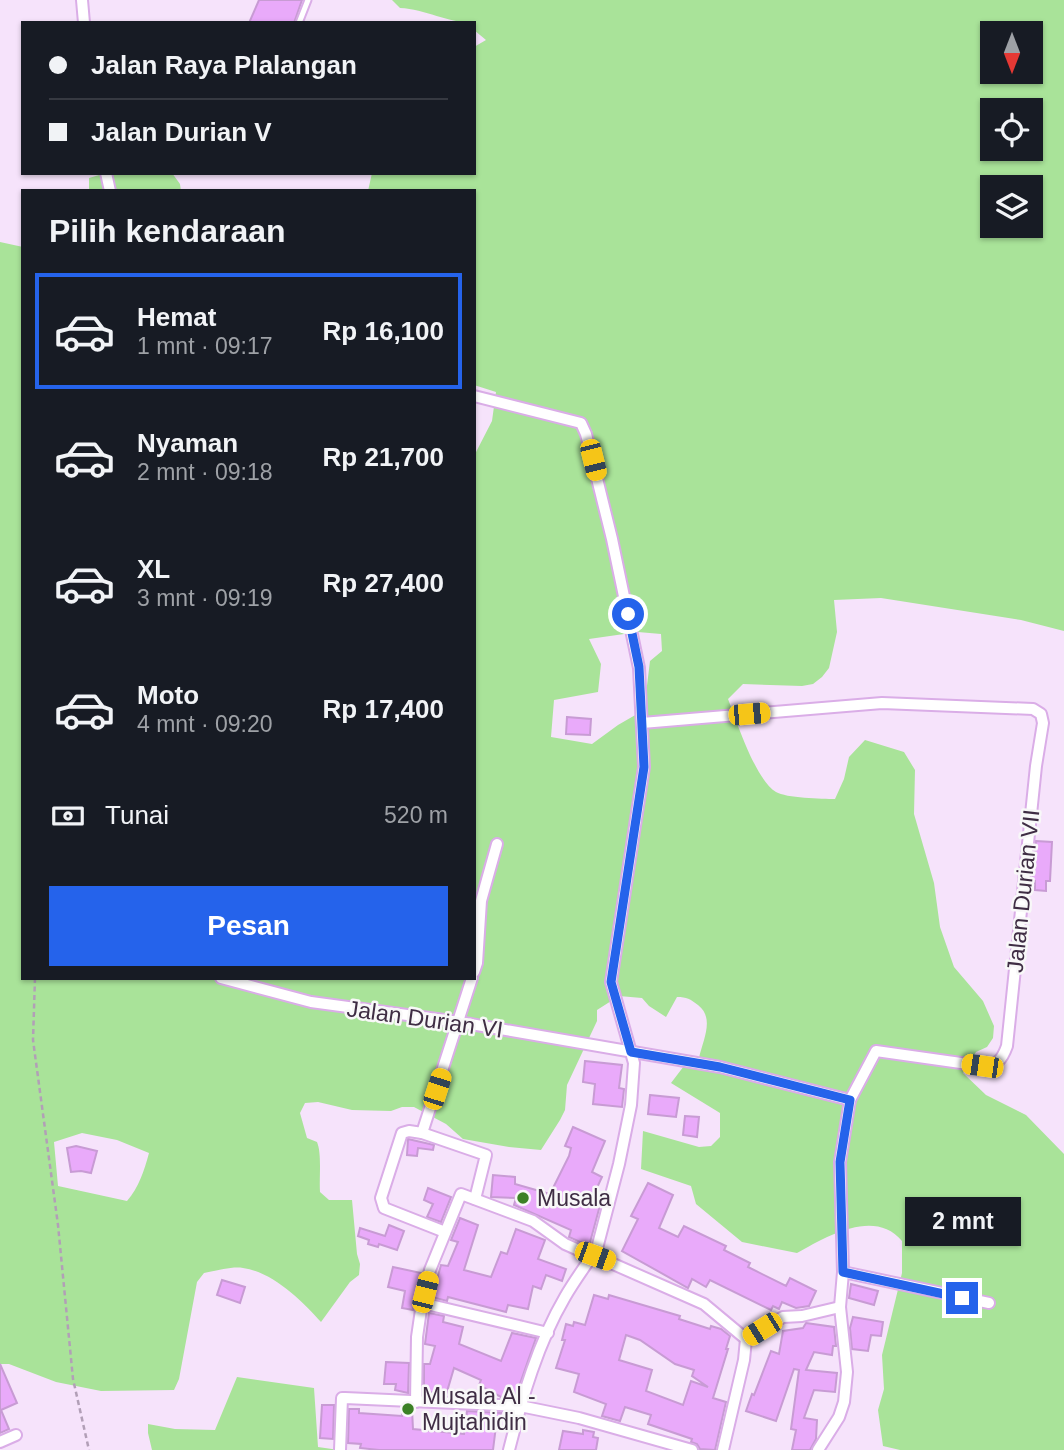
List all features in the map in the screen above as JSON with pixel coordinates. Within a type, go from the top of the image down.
[{"type":"street","points":[[82,0],[84,21]]},
{"type":"street","points":[[476,397],[581,423],[586,434],[639,667],[644,767],[611,982],[634,1063],[631,1105],[619,1164],[593,1256],[565,1297],[548,1333],[520,1406],[509,1450]]},
{"type":"street","name":"Jalan Durian VII","points":[[642,723],[882,703],[1033,709],[1041,714],[1043,723],[1004,1055],[998,1063],[982,1066],[876,1051],[850,1100]]},
{"type":"street","points":[[476,966],[481,901],[497,844]]},
{"type":"street","name":"Jalan Durian VI","points":[[228,980],[311,1002],[459,1022],[631,1052]]},
{"type":"street","points":[[422,1133],[471,980]]},
{"type":"street","points":[[631,1052],[720,1067],[850,1100],[840,1162],[843,1272],[840,1307],[847,1372],[844,1402],[839,1417],[818,1450]]},
{"type":"street","points":[[445,1232],[384,1208],[380,1202],[402,1133],[422,1133],[486,1155],[475,1199]]},
{"type":"street","points":[[416,1402],[416,1337],[423,1297],[430,1270],[458,1196],[464,1195],[533,1221],[565,1244],[705,1304],[746,1339]]},
{"type":"street","points":[[843,1272],[989,1303]]},
{"type":"street","points":[[423,1297],[548,1333]]},
{"type":"street","points":[[746,1339],[783,1317],[840,1307]]},
{"type":"street","points":[[723,1450],[744,1360],[746,1339]]},
{"type":"street","points":[[340,1450],[342,1398],[520,1406],[579,1418],[692,1450]]},
{"type":"street","points":[[0,1442],[16,1436]]},
{"type":"lane","points":[[300,21],[308,0]]},
{"type":"path","points":[[35,980],[33,1040],[58,1225],[73,1379],[89,1450]]},
{"type":"green space","points":[[392,0],[1064,0],[1064,631],[1021,620],[881,598],[834,600],[837,632],[829,668],[822,677],[813,684],[802,686],[743,684],[728,699],[754,763],[768,785],[781,794],[835,799],[844,779],[849,757],[865,740],[904,752],[915,770],[914,814],[934,883],[940,927],[954,967],[983,1001],[994,1026],[993,1038],[987,1047],[976,1052],[963,1073],[986,1095],[1026,1115],[1064,1154],[1064,1450],[900,1450],[883,1446],[878,1410],[884,1389],[882,1355],[902,1273],[902,1241],[891,1231],[865,1226],[836,1233],[797,1253],[742,1242],[696,1204],[691,1186],[641,1169],[643,1131],[699,1147],[711,1146],[720,1137],[720,1113],[671,1083],[687,1062],[699,1058],[707,1023],[703,1010],[698,1005],[680,997],[677,997],[666,1017],[642,998],[619,996],[597,1010],[597,1021],[567,1085],[565,1110],[541,1150],[463,1139],[446,1124],[414,1107],[391,1111],[352,1110],[318,1102],[305,1103],[300,1113],[307,1138],[317,1142],[319,1147],[320,1192],[329,1200],[352,1200],[360,1264],[359,1275],[350,1282],[321,1322],[276,1281],[254,1271],[229,1268],[204,1273],[197,1282],[179,1379],[174,1390],[101,1391],[56,1382],[9,1364],[0,1364],[0,242],[21,247],[21,980],[476,980],[476,452],[492,421],[496,392],[476,386],[476,189],[368,189],[372,175],[476,175],[476,46],[486,40],[476,32],[476,21],[455,21],[400,8]],"holes":[[[638,632],[661,634],[662,651],[650,661],[644,710],[592,744],[551,737],[554,700],[598,692],[601,664],[589,639]],[[82,1133],[117,1140],[149,1153],[141,1178],[127,1201],[58,1186],[54,1142]]]},
{"type":"green space","points":[[99,175],[173,175],[181,189],[89,189],[89,178]]},
{"type":"green space","points":[[237,1377],[314,1388],[318,1447],[339,1450],[152,1450],[148,1424],[175,1429],[215,1430]]},
{"type":"building","points":[[259,0],[302,0],[295,21],[250,21]]},
{"type":"building","points":[[567,717],[591,719],[590,735],[566,734]]},
{"type":"building","points":[[1036,841],[1052,842],[1050,881],[1046,881],[1046,891],[1035,890],[1035,881],[1032,881]]},
{"type":"building","points":[[585,1061],[622,1065],[619,1088],[624,1089],[622,1107],[593,1104],[595,1084],[583,1082]]},
{"type":"building","points":[[650,1095],[679,1098],[676,1117],[648,1114]]},
{"type":"building","points":[[685,1116],[699,1117],[697,1137],[683,1135]]},
{"type":"building","points":[[573,1127],[605,1141],[592,1172],[602,1177],[593,1196],[602,1198],[589,1246],[569,1237],[571,1230],[514,1205],[516,1198],[491,1197],[493,1175],[515,1177],[515,1184],[550,1194],[569,1156],[571,1148],[565,1146]]},
{"type":"building","points":[[408,1139],[434,1145],[433,1150],[418,1148],[417,1156],[407,1155]]},
{"type":"building","points":[[76,1146],[97,1151],[91,1173],[71,1172],[67,1148]]},
{"type":"building","points":[[648,1183],[673,1195],[659,1228],[678,1237],[684,1226],[726,1246],[724,1250],[750,1263],[748,1267],[786,1286],[790,1278],[816,1291],[809,1306],[796,1308],[782,1302],[779,1309],[773,1306],[771,1310],[710,1280],[706,1287],[692,1279],[688,1288],[622,1251],[638,1219],[631,1216]]},
{"type":"building","points":[[428,1188],[451,1197],[441,1222],[427,1217],[433,1204],[424,1200]]},
{"type":"building","points":[[460,1218],[478,1225],[464,1270],[491,1277],[501,1252],[507,1254],[516,1229],[545,1240],[538,1259],[566,1269],[562,1281],[546,1275],[541,1289],[533,1286],[528,1309],[508,1305],[506,1312],[448,1297],[447,1301],[432,1297],[441,1265],[448,1266],[458,1242],[451,1240]]},
{"type":"building","points":[[389,1225],[404,1231],[397,1250],[379,1244],[378,1247],[368,1244],[369,1240],[358,1236],[360,1228],[385,1236]]},
{"type":"building","points":[[393,1267],[421,1273],[413,1310],[402,1308],[405,1291],[388,1287]]},
{"type":"building","points":[[222,1280],[245,1287],[240,1303],[217,1295]]},
{"type":"building","points":[[851,1284],[878,1291],[874,1305],[849,1298]]},
{"type":"building","points":[[594,1295],[608,1299],[609,1295],[680,1316],[679,1319],[710,1329],[711,1326],[721,1329],[730,1336],[713,1398],[726,1402],[715,1450],[700,1449],[697,1444],[691,1442],[692,1439],[648,1424],[651,1415],[625,1407],[620,1421],[602,1416],[606,1404],[574,1392],[579,1374],[556,1368],[565,1340],[562,1340],[566,1324],[573,1326],[574,1322],[585,1325]],"holes":[[[626,1335],[640,1340],[675,1364],[694,1370],[692,1376],[708,1387],[691,1381],[683,1405],[646,1391],[652,1370],[619,1360]]]},
{"type":"building","points":[[429,1313],[444,1316],[443,1322],[463,1327],[459,1344],[501,1361],[512,1333],[536,1338],[515,1398],[501,1397],[479,1385],[481,1380],[454,1368],[446,1395],[424,1391],[424,1364],[430,1364],[435,1346],[425,1344]]},
{"type":"building","points":[[853,1317],[883,1322],[881,1336],[871,1335],[868,1351],[852,1349],[850,1328]]},
{"type":"building","points":[[806,1323],[834,1327],[836,1346],[833,1346],[832,1355],[814,1352],[806,1370],[837,1373],[835,1392],[814,1390],[804,1418],[817,1420],[816,1439],[810,1450],[792,1450],[796,1430],[791,1429],[799,1370],[794,1369],[776,1421],[746,1411],[771,1351],[779,1354],[783,1331],[803,1328]]},
{"type":"building","points":[[386,1362],[409,1363],[408,1393],[395,1390],[396,1384],[384,1384]]},
{"type":"building","points":[[0,1364],[17,1403],[1,1410],[9,1429],[0,1433]]},
{"type":"building","points":[[322,1405],[334,1405],[333,1439],[320,1438]]},
{"type":"building","points":[[349,1409],[359,1409],[359,1413],[402,1416],[402,1409],[412,1409],[413,1429],[464,1434],[467,1411],[501,1413],[499,1427],[496,1426],[493,1450],[379,1450],[360,1448],[361,1444],[348,1443]]},
{"type":"building","points":[[583,1430],[594,1432],[593,1437],[598,1438],[596,1450],[559,1450],[563,1431],[583,1434]]},
{"type":"place","name":"Musala","points":[[523,1198]]},
{"type":"place","name":"Musala Al - Mujtahidin","points":[[408,1409]]},
{"type":"route","points":[[628,614],[639,667],[644,767],[611,982],[631,1052],[720,1067],[850,1100],[840,1162],[843,1272],[962,1298]]}]
